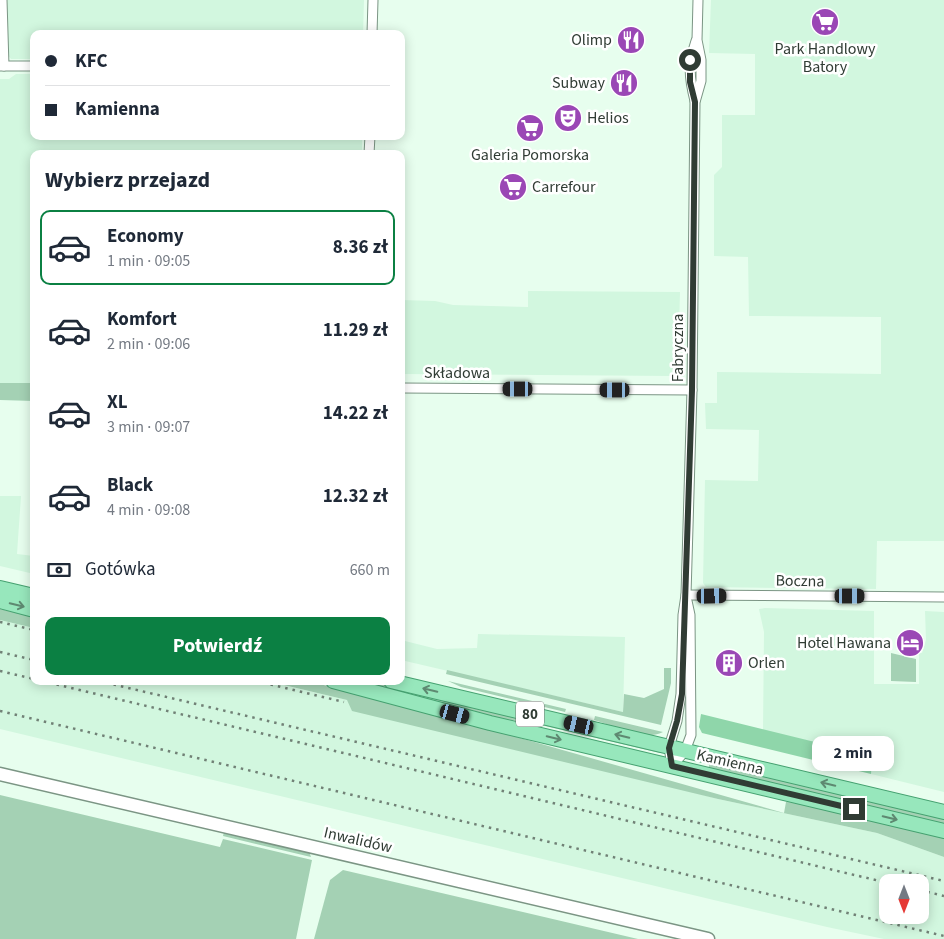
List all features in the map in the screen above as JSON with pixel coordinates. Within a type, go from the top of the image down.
[{"type":"main road","points":[[0,588],[30,595]]},
{"type":"main road","points":[[0,601],[30,609]]},
{"type":"main road","name":"Kamienna","points":[[405,684],[944,812]]},
{"type":"main road","name":"Kamienna","points":[[348,685],[490,723],[944,831]]},
{"type":"street","points":[[2,0],[2,66],[30,66]]},
{"type":"street","points":[[372,30],[373,0]]},
{"type":"street","name":"Fabryczna","points":[[672,766],[669,748],[682,694],[683,615],[686,596],[692,390],[695,102],[701,81],[701,60],[697,40],[698,0]]},
{"type":"street","name":"Składowa","points":[[405,388],[692,390]]},
{"type":"street","name":"Fabryczna","points":[[672,766],[686,750],[691,735],[690,615],[686,596]]},
{"type":"street","name":"Boczna","points":[[686,596],[944,597]]},
{"type":"street","name":"Inwalidów","points":[[0,774],[708,939]]},
{"type":"shaded area","points":[[5,0],[364,0],[363,30],[30,30],[30,59],[11,59],[6,53]]},
{"type":"shaded area","points":[[711,0],[944,0],[944,541],[877,541],[876,589],[706,587],[703,583],[705,480],[758,481],[759,430],[706,429],[705,403],[717,403],[717,372],[881,374],[881,317],[749,316],[748,257],[714,256],[714,175],[722,167],[722,115],[755,115],[755,54],[709,53]]},
{"type":"shaded area","points":[[16,74],[30,74],[30,140],[362,140],[362,150],[30,150],[30,383],[0,383],[0,79],[9,79]]},
{"type":"shaded area","points":[[528,291],[680,292],[678,372],[673,376],[405,374],[405,300],[435,301],[453,305],[528,307]]},
{"type":"shaded area","points":[[0,383],[30,383],[30,401],[0,400]]},
{"type":"shaded area","points":[[0,496],[21,496],[17,554],[30,556],[30,573],[0,566]]},
{"type":"shaded area","points":[[0,609],[30,616],[30,627],[0,620]]},
{"type":"shaded area","points":[[759,609],[874,611],[874,684],[919,684],[919,653],[922,653],[926,640],[925,611],[944,612],[944,792],[871,774],[871,756],[763,730],[764,632]]},
{"type":"shaded area","points":[[0,620],[30,627],[30,685],[283,685],[347,700],[718,799],[877,833],[944,857],[944,939],[884,939],[0,729]]},
{"type":"shaded area","points":[[478,634],[625,637],[623,712],[405,661],[405,641],[437,649],[477,648]]},
{"type":"shaded area","points":[[891,653],[916,659],[916,682],[891,681]]},
{"type":"shaded area","points":[[664,668],[671,668],[671,683],[661,725],[446,674],[447,670],[623,712],[624,694],[644,698],[664,689]]},
{"type":"shaded area","points":[[448,681],[566,709],[565,712],[461,687]]},
{"type":"shaded area","points":[[284,685],[324,685],[394,702],[784,813],[786,802],[806,803],[944,836],[944,857],[877,833],[718,799],[352,711],[347,700]]},
{"type":"shaded area","points":[[366,685],[387,685],[666,751],[660,753],[545,726],[493,717]]},
{"type":"shaded area","points":[[595,716],[663,732],[655,735],[638,734],[594,720]]},
{"type":"shaded area","points":[[710,762],[944,818],[944,826],[708,770]]},
{"type":"shaded area","points":[[0,795],[220,847],[223,839],[312,860],[296,939],[0,939]]},
{"type":"shaded area","points":[[224,832],[309,851],[311,857],[223,836]]},
{"type":"shaded area","points":[[343,870],[638,939],[314,939],[330,880]]},
{"type":"green space","points":[[701,714],[872,756],[871,774],[702,733],[699,727]]},
{"type":"railway","points":[[0,622],[30,629]]},
{"type":"railway","points":[[0,652],[30,659]]},
{"type":"railway","points":[[0,671],[30,678]]},
{"type":"railway","points":[[59,685],[879,881]]},
{"type":"railway","points":[[116,685],[944,881]]},
{"type":"railway","points":[[273,685],[344,702]]},
{"type":"railway","points":[[0,711],[944,936]]},
{"type":"railway","points":[[929,892],[944,896]]},
{"type":"place","name":"Park Handlowy Batory","points":[[825,22]]},
{"type":"place","name":"Olimp","points":[[631,40]]},
{"type":"place","name":"Subway","points":[[624,83]]},
{"type":"place","name":"Helios","points":[[568,118]]},
{"type":"place","name":"Galeria Pomorska","points":[[530,128]]},
{"type":"place","name":"Carrefour","points":[[513,187]]},
{"type":"place","name":"Hotel Hawana","points":[[910,643]]},
{"type":"place","name":"Orlen","points":[[729,663]]},
{"type":"route","points":[[690,60],[690,82],[695,102],[692,390],[686,596],[683,615],[682,694],[669,748],[672,766],[854,809]]}]
